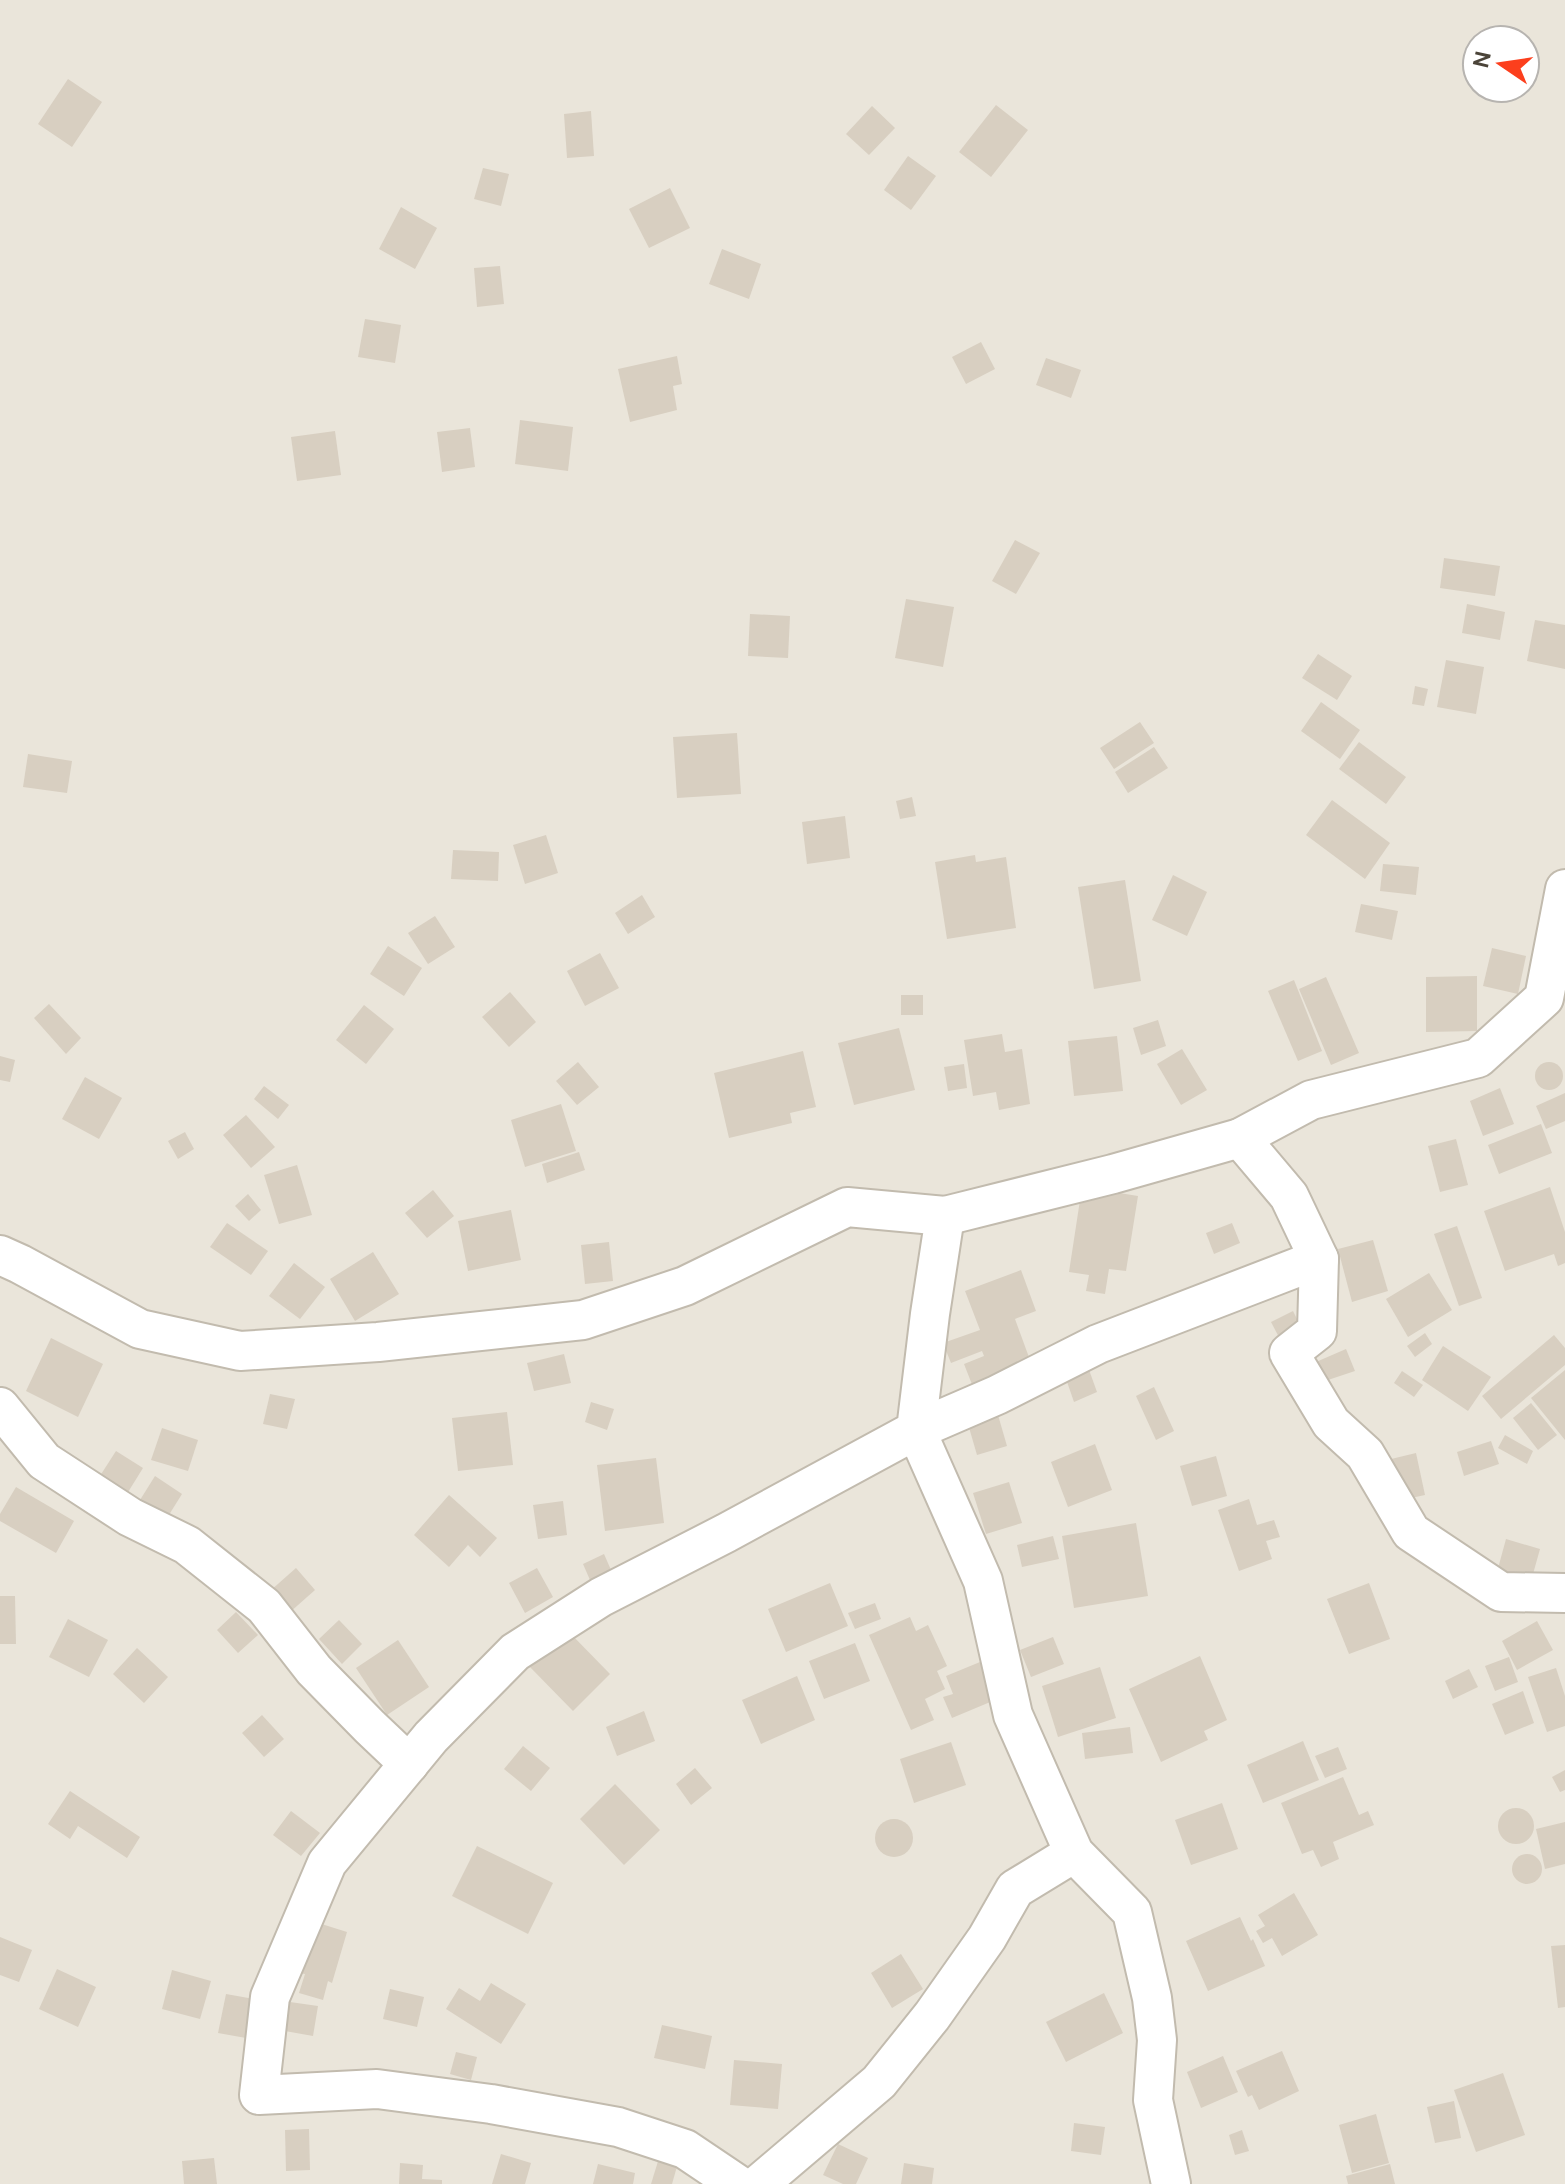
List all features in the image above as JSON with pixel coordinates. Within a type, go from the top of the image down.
[{"type":"street","points":[[0,1255],[140,1329],[240,1351],[378,1342],[583,1320],[685,1286],[847,1207],[945,1216],[1240,1138],[1311,1100],[1478,1058],[1544,998],[1565,889]]},
{"type":"street","points":[[1240,1138],[1289,1196],[1319,1259],[1317,1331],[1289,1353],[1331,1423],[1365,1454],[1411,1532],[1501,1592],[1565,1593]]},
{"type":"street","points":[[945,1216],[916,1430],[983,1581],[1013,1715],[1074,1853],[1132,1912],[1154,2012],[1157,2040],[1153,2100],[1171,2184]]},
{"type":"street","points":[[737,2184],[685,2149],[618,2127],[491,2104],[377,2089],[259,2095],[270,1997],[327,1863],[431,1737],[515,1652],[601,1597],[916,1430],[997,1395],[1098,1344],[1319,1259]]},
{"type":"street","points":[[0,1407],[44,1461],[130,1517],[187,1545],[264,1606],[314,1670],[409,1764]]},
{"type":"street","points":[[759,2184],[879,2082],[932,2016],[987,1938],[1015,1889],[1074,1853]]},
{"type":"shaded area","points":[[0,0],[1565,0],[1565,2184],[0,2184]]},
{"type":"building","points":[[68,79],[102,102],[72,147],[38,124]]},
{"type":"building","points":[[996,105],[1028,130],[991,177],[959,152]]},
{"type":"building","points":[[872,106],[895,128],[869,155],[846,134]]},
{"type":"building","points":[[591,111],[594,156],[567,158],[564,114]]},
{"type":"building","points":[[908,156],[936,176],[911,210],[884,190]]},
{"type":"building","points":[[483,168],[509,174],[501,206],[474,199]]},
{"type":"building","points":[[670,188],[690,228],[649,248],[629,209]]},
{"type":"building","points":[[401,207],[437,228],[415,269],[379,249]]},
{"type":"building","points":[[722,249],[761,264],[749,299],[709,284]]},
{"type":"building","points":[[500,266],[504,304],[477,307],[474,268]]},
{"type":"building","points":[[365,319],[401,325],[395,363],[358,357]]},
{"type":"building","points":[[981,342],[995,369],[966,384],[952,357]]},
{"type":"building","points":[[677,356],[682,384],[673,386],[677,410],[630,422],[618,369]]},
{"type":"building","points":[[1046,358],[1081,370],[1071,398],[1036,385]]},
{"type":"building","points":[[520,420],[573,427],[568,471],[515,464]]},
{"type":"building","points":[[470,428],[475,467],[442,472],[437,432]]},
{"type":"building","points":[[335,431],[341,475],[297,481],[291,437]]},
{"type":"building","points":[[1015,540],[1040,553],[1016,594],[992,581]]},
{"type":"building","points":[[1444,558],[1500,566],[1495,596],[1440,588]]},
{"type":"building","points":[[906,599],[954,607],[943,667],[895,658]]},
{"type":"building","points":[[1467,604],[1505,612],[1500,640],[1462,633]]},
{"type":"building","points":[[750,614],[790,616],[788,658],[748,656]]},
{"type":"building","points":[[1535,620],[1565,625],[1565,669],[1527,661]]},
{"type":"building","points":[[1318,654],[1352,676],[1337,700],[1302,678]]},
{"type":"building","points":[[1446,660],[1484,667],[1476,714],[1437,707]]},
{"type":"building","points":[[1415,686],[1428,689],[1424,706],[1412,704]]},
{"type":"building","points":[[1321,702],[1360,730],[1340,759],[1301,731]]},
{"type":"building","points":[[1140,722],[1154,743],[1114,769],[1100,748]]},
{"type":"building","points":[[737,733],[741,794],[677,798],[673,737]]},
{"type":"building","points":[[1359,742],[1406,777],[1386,804],[1339,769]]},
{"type":"building","points":[[1154,747],[1168,768],[1128,793],[1115,772]]},
{"type":"building","points":[[28,754],[72,761],[67,793],[23,787]]},
{"type":"building","points":[[912,797],[916,816],[900,819],[896,801]]},
{"type":"building","points":[[1332,800],[1390,843],[1365,879],[1306,835]]},
{"type":"building","points":[[845,816],[850,858],[807,864],[802,822]]},
{"type":"building","points":[[546,835],[558,873],[525,884],[513,845]]},
{"type":"building","points":[[453,850],[499,852],[498,881],[451,879]]},
{"type":"building","points":[[975,855],[976,862],[1006,857],[1016,928],[947,939],[935,862]]},
{"type":"building","points":[[1383,864],[1419,867],[1416,895],[1380,891]]},
{"type":"building","points":[[1173,875],[1207,892],[1187,936],[1152,920]]},
{"type":"building","points":[[1125,880],[1141,981],[1094,989],[1078,887]]},
{"type":"building","points":[[642,895],[655,917],[628,934],[615,913]]},
{"type":"building","points":[[1361,904],[1398,911],[1392,940],[1355,932]]},
{"type":"building","points":[[435,916],[455,947],[428,964],[408,933]]},
{"type":"building","points":[[388,946],[422,968],[404,996],[370,974]]},
{"type":"building","points":[[1492,948],[1526,956],[1518,994],[1483,986]]},
{"type":"building","points":[[600,953],[619,988],[585,1006],[567,971]]},
{"type":"building","points":[[1477,976],[1477,1031],[1426,1032],[1426,977]]},
{"type":"building","points":[[1326,977],[1359,1053],[1331,1065],[1299,989]]},
{"type":"building","points":[[1294,980],[1322,1051],[1298,1061],[1268,991]]},
{"type":"building","points":[[510,992],[536,1022],[509,1047],[482,1017]]},
{"type":"building","points":[[901,995],[923,995],[923,1015],[901,1015]]},
{"type":"building","points":[[49,1004],[81,1038],[66,1054],[34,1018]]},
{"type":"building","points":[[364,1005],[394,1029],[366,1064],[336,1040]]},
{"type":"building","points":[[1158,1020],[1166,1046],[1141,1055],[1133,1028]]},
{"type":"building","points":[[899,1028],[915,1090],[854,1105],[838,1043]]},
{"type":"building","points":[[1002,1034],[1005,1052],[1022,1049],[1030,1104],[999,1110],[996,1092],[973,1096],[964,1040]]},
{"type":"building","points":[[1117,1036],[1123,1091],[1074,1096],[1068,1041]]},
{"type":"building","points":[[1182,1049],[1207,1090],[1181,1105],[1157,1064]]},
{"type":"building","points":[[803,1051],[816,1107],[790,1113],[792,1123],[729,1138],[714,1073]]},
{"type":"building","points":[[0,1056],[15,1060],[10,1082],[0,1080]]},
{"type":"building","points":[[578,1062],[599,1087],[577,1105],[556,1081]]},
{"type":"building","points":[[1549,1062],[1559,1066],[1563,1076],[1559,1086],[1549,1090],[1539,1086],[1535,1076],[1539,1066]]},
{"type":"building","points":[[964,1064],[967,1088],[948,1091],[944,1067]]},
{"type":"building","points":[[85,1077],[122,1098],[99,1139],[62,1119]]},
{"type":"building","points":[[264,1086],[289,1105],[278,1119],[254,1099]]},
{"type":"building","points":[[1500,1088],[1514,1124],[1483,1136],[1470,1101]]},
{"type":"building","points":[[1565,1093],[1565,1121],[1546,1129],[1536,1106]]},
{"type":"building","points":[[561,1104],[576,1151],[525,1167],[511,1120]]},
{"type":"building","points":[[246,1115],[275,1147],[251,1168],[223,1135]]},
{"type":"building","points":[[1541,1124],[1552,1153],[1499,1174],[1488,1145]]},
{"type":"building","points":[[185,1132],[194,1149],[178,1159],[168,1141]]},
{"type":"building","points":[[1456,1139],[1468,1185],[1440,1192],[1428,1146]]},
{"type":"building","points":[[579,1152],[585,1170],[547,1183],[542,1164]]},
{"type":"building","points":[[297,1165],[312,1215],[279,1224],[264,1175]]},
{"type":"building","points":[[1082,1187],[1138,1196],[1126,1271],[1109,1269],[1105,1294],[1086,1291],[1089,1275],[1069,1272]]},
{"type":"building","points":[[1550,1187],[1565,1232],[1565,1263],[1558,1266],[1554,1254],[1505,1271],[1484,1211]]},
{"type":"building","points":[[433,1190],[454,1216],[427,1238],[405,1213]]},
{"type":"building","points":[[248,1194],[261,1210],[249,1221],[235,1206]]},
{"type":"building","points":[[511,1210],[521,1260],[468,1271],[458,1221]]},
{"type":"building","points":[[227,1223],[268,1251],[251,1275],[210,1247]]},
{"type":"building","points":[[1232,1223],[1240,1243],[1214,1254],[1206,1233]]},
{"type":"building","points":[[1457,1226],[1482,1298],[1459,1306],[1434,1234]]},
{"type":"building","points":[[1373,1240],[1388,1291],[1352,1302],[1338,1249]]},
{"type":"building","points":[[609,1242],[613,1281],[585,1284],[581,1245]]},
{"type":"building","points":[[373,1252],[399,1294],[355,1321],[330,1279]]},
{"type":"building","points":[[294,1263],[325,1287],[300,1319],[269,1296]]},
{"type":"building","points":[[1021,1270],[1036,1311],[1015,1319],[1030,1360],[993,1374],[994,1378],[973,1387],[964,1364],[984,1356],[982,1351],[951,1363],[943,1343],[980,1330],[965,1291]]},
{"type":"building","points":[[1429,1273],[1452,1310],[1408,1337],[1386,1299]]},
{"type":"building","points":[[1293,1311],[1303,1331],[1282,1343],[1271,1322]]},
{"type":"building","points":[[1425,1333],[1432,1344],[1415,1357],[1407,1346]]},
{"type":"building","points":[[1554,1335],[1565,1348],[1565,1365],[1501,1419],[1482,1396]]},
{"type":"building","points":[[51,1338],[103,1364],[78,1417],[26,1391]]},
{"type":"building","points":[[1443,1346],[1491,1377],[1468,1411],[1422,1380]]},
{"type":"building","points":[[1346,1349],[1355,1371],[1316,1384],[1309,1365]]},
{"type":"building","points":[[564,1354],[571,1383],[534,1391],[527,1363]]},
{"type":"building","points":[[1088,1367],[1097,1392],[1074,1402],[1065,1376]]},
{"type":"building","points":[[1565,1370],[1565,1440],[1531,1398]]},
{"type":"building","points":[[1402,1371],[1423,1385],[1414,1397],[1394,1383]]},
{"type":"building","points":[[1154,1387],[1174,1431],[1156,1440],[1136,1396]]},
{"type":"building","points":[[270,1394],[295,1399],[287,1429],[263,1424]]},
{"type":"building","points":[[591,1402],[614,1409],[607,1430],[585,1422]]},
{"type":"building","points":[[1531,1403],[1557,1435],[1538,1450],[1513,1418]]},
{"type":"building","points":[[507,1412],[513,1465],[458,1471],[452,1418]]},
{"type":"building","points":[[998,1415],[1007,1446],[977,1455],[968,1424]]},
{"type":"building","points":[[162,1428],[198,1440],[188,1471],[151,1460]]},
{"type":"building","points":[[1505,1435],[1533,1451],[1527,1464],[1498,1448]]},
{"type":"building","points":[[1491,1441],[1499,1464],[1464,1476],[1457,1452]]},
{"type":"building","points":[[1095,1444],[1112,1490],[1068,1507],[1051,1462]]},
{"type":"building","points":[[116,1451],[143,1468],[125,1497],[98,1479]]},
{"type":"building","points":[[1416,1453],[1425,1495],[1397,1501],[1387,1460]]},
{"type":"building","points":[[1216,1456],[1227,1496],[1192,1506],[1180,1466]]},
{"type":"building","points":[[656,1458],[664,1523],[605,1531],[597,1465]]},
{"type":"building","points":[[155,1476],[182,1494],[167,1518],[140,1500]]},
{"type":"building","points":[[1009,1482],[1022,1523],[986,1534],[973,1493]]},
{"type":"building","points":[[16,1487],[74,1521],[56,1553],[0,1521],[0,1514]]},
{"type":"building","points":[[449,1495],[497,1538],[480,1557],[468,1545],[449,1567],[414,1535]]},
{"type":"building","points":[[1249,1499],[1257,1525],[1274,1520],[1280,1537],[1266,1541],[1272,1559],[1239,1571],[1218,1510]]},
{"type":"building","points":[[563,1501],[567,1535],[538,1539],[533,1505]]},
{"type":"building","points":[[1136,1523],[1148,1596],[1074,1608],[1062,1536]]},
{"type":"building","points":[[1053,1536],[1059,1559],[1022,1567],[1017,1545]]},
{"type":"building","points":[[1506,1539],[1540,1549],[1531,1581],[1497,1572]]},
{"type":"building","points":[[604,1554],[611,1570],[590,1580],[583,1564]]},
{"type":"building","points":[[296,1568],[315,1590],[289,1613],[270,1591]]},
{"type":"building","points":[[537,1568],[553,1597],[525,1613],[509,1583]]},
{"type":"building","points":[[830,1583],[848,1626],[786,1652],[768,1609]]},
{"type":"building","points":[[1369,1583],[1390,1639],[1349,1654],[1327,1599]]},
{"type":"building","points":[[0,1596],[15,1596],[16,1644],[0,1644]]},
{"type":"building","points":[[875,1603],[881,1619],[855,1629],[848,1613]]},
{"type":"building","points":[[236,1612],[258,1635],[238,1653],[217,1630]]},
{"type":"building","points":[[910,1617],[916,1631],[928,1625],[947,1666],[937,1671],[945,1689],[925,1699],[934,1720],[911,1730],[869,1635]]},
{"type":"building","points":[[68,1619],[108,1640],[89,1677],[49,1657]]},
{"type":"building","points":[[339,1620],[362,1644],[342,1664],[319,1639]]},
{"type":"building","points":[[1537,1621],[1553,1650],[1517,1670],[1502,1641]]},
{"type":"building","points":[[567,1630],[610,1674],[573,1711],[529,1666]]},
{"type":"building","points":[[1053,1637],[1064,1664],[1031,1677],[1020,1650]]},
{"type":"building","points":[[398,1640],[429,1687],[387,1715],[356,1668]]},
{"type":"building","points":[[855,1643],[870,1681],[824,1699],[809,1661]]},
{"type":"building","points":[[137,1648],[168,1677],[144,1703],[113,1674]]},
{"type":"building","points":[[1200,1656],[1227,1720],[1204,1731],[1208,1740],[1161,1762],[1129,1689]]},
{"type":"building","points":[[1509,1657],[1518,1682],[1495,1691],[1485,1666]]},
{"type":"building","points":[[980,1662],[995,1700],[952,1718],[943,1697],[953,1694],[946,1676]]},
{"type":"building","points":[[1100,1667],[1116,1718],[1058,1737],[1042,1686]]},
{"type":"building","points":[[1556,1668],[1565,1696],[1565,1726],[1547,1732],[1528,1677]]},
{"type":"building","points":[[1469,1669],[1478,1687],[1453,1699],[1445,1681]]},
{"type":"building","points":[[797,1676],[815,1720],[761,1744],[742,1700]]},
{"type":"building","points":[[1523,1691],[1534,1723],[1505,1735],[1492,1704]]},
{"type":"building","points":[[644,1711],[655,1741],[617,1756],[606,1727]]},
{"type":"building","points":[[262,1715],[284,1739],[264,1757],[242,1733]]},
{"type":"building","points":[[1130,1727],[1133,1753],[1085,1759],[1082,1733]]},
{"type":"building","points":[[1303,1741],[1319,1780],[1263,1803],[1247,1765]]},
{"type":"building","points":[[951,1742],[966,1785],[914,1803],[900,1759]]},
{"type":"building","points":[[523,1746],[550,1768],[531,1791],[504,1769]]},
{"type":"building","points":[[1338,1747],[1347,1769],[1325,1778],[1315,1756]]},
{"type":"building","points":[[695,1768],[712,1788],[691,1805],[676,1784]]},
{"type":"building","points":[[1565,1770],[1565,1790],[1560,1792],[1552,1777]]},
{"type":"building","points":[[1343,1777],[1359,1815],[1368,1811],[1374,1825],[1333,1842],[1339,1859],[1321,1867],[1313,1850],[1302,1854],[1281,1803]]},
{"type":"building","points":[[615,1784],[660,1830],[624,1865],[580,1819]]},
{"type":"building","points":[[70,1791],[140,1837],[127,1858],[78,1826],[70,1839],[48,1824]]},
{"type":"building","points":[[1222,1803],[1238,1849],[1191,1865],[1175,1820]]},
{"type":"building","points":[[1516,1808],[1529,1813],[1534,1826],[1529,1839],[1516,1844],[1503,1839],[1498,1826],[1503,1813]]},
{"type":"building","points":[[291,1811],[320,1833],[301,1856],[273,1835]]},
{"type":"building","points":[[894,1819],[908,1824],[913,1838],[908,1852],[894,1857],[880,1852],[875,1838],[880,1824]]},
{"type":"building","points":[[1565,1822],[1565,1864],[1545,1869],[1536,1829]]},
{"type":"building","points":[[477,1846],[553,1883],[528,1934],[452,1896]]},
{"type":"building","points":[[1527,1854],[1538,1858],[1542,1869],[1538,1880],[1527,1884],[1516,1880],[1512,1869],[1516,1858]]},
{"type":"building","points":[[1294,1893],[1318,1935],[1282,1956],[1272,1938],[1263,1943],[1256,1931],[1265,1926],[1258,1915]]},
{"type":"building","points":[[1240,1917],[1265,1966],[1208,1991],[1186,1941]]},
{"type":"building","points":[[312,1921],[347,1932],[332,1983],[328,1981],[323,2000],[299,1993],[305,1974],[297,1973]]},
{"type":"building","points":[[0,1937],[32,1950],[19,1982],[0,1975]]},
{"type":"building","points":[[1565,1945],[1565,2007],[1558,2008],[1551,1946]]},
{"type":"building","points":[[901,1954],[923,1989],[892,2008],[871,1973]]},
{"type":"building","points":[[57,1969],[96,1987],[78,2027],[39,2009]]},
{"type":"building","points":[[172,1970],[211,1981],[200,2019],[162,2009]]},
{"type":"building","points":[[491,1983],[526,2004],[501,2044],[446,2009],[459,1988],[480,2001]]},
{"type":"building","points":[[390,1989],[424,1997],[417,2027],[383,2019]]},
{"type":"building","points":[[1104,1993],[1123,2033],[1066,2062],[1046,2022]]},
{"type":"building","points":[[226,1994],[254,1999],[246,2038],[218,2033]]},
{"type":"building","points":[[290,2002],[318,2006],[313,2036],[285,2031]]},
{"type":"building","points":[[662,2025],[712,2036],[705,2069],[654,2058]]},
{"type":"building","points":[[1282,2051],[1299,2091],[1259,2110],[1252,2095],[1248,2097],[1236,2071]]},
{"type":"building","points":[[456,2052],[477,2057],[471,2080],[450,2074]]},
{"type":"building","points":[[1223,2056],[1238,2092],[1201,2108],[1187,2072]]},
{"type":"building","points":[[734,2060],[782,2064],[778,2109],[730,2105]]},
{"type":"building","points":[[1503,2073],[1525,2135],[1476,2152],[1454,2090]]},
{"type":"building","points":[[1454,2101],[1461,2138],[1435,2143],[1427,2107]]},
{"type":"building","points":[[1376,2114],[1389,2163],[1352,2173],[1339,2125]]},
{"type":"building","points":[[1074,2123],[1105,2127],[1101,2155],[1071,2151]]},
{"type":"building","points":[[309,2129],[310,2170],[286,2171],[285,2130]]},
{"type":"building","points":[[1242,2130],[1249,2151],[1235,2155],[1229,2135]]},
{"type":"building","points":[[838,2144],[868,2158],[856,2184],[843,2184],[823,2175]]},
{"type":"building","points":[[501,2154],[531,2163],[525,2184],[492,2184]]},
{"type":"building","points":[[214,2158],[217,2184],[184,2184],[182,2161]]},
{"type":"building","points":[[659,2158],[678,2163],[672,2184],[651,2184]]},
{"type":"building","points":[[400,2163],[423,2165],[422,2179],[442,2180],[442,2184],[399,2184]]},
{"type":"building","points":[[904,2163],[934,2168],[932,2184],[901,2184]]},
{"type":"building","points":[[598,2164],[635,2173],[633,2184],[593,2184]]},
{"type":"building","points":[[1390,2164],[1395,2184],[1348,2184],[1346,2176]]}]
